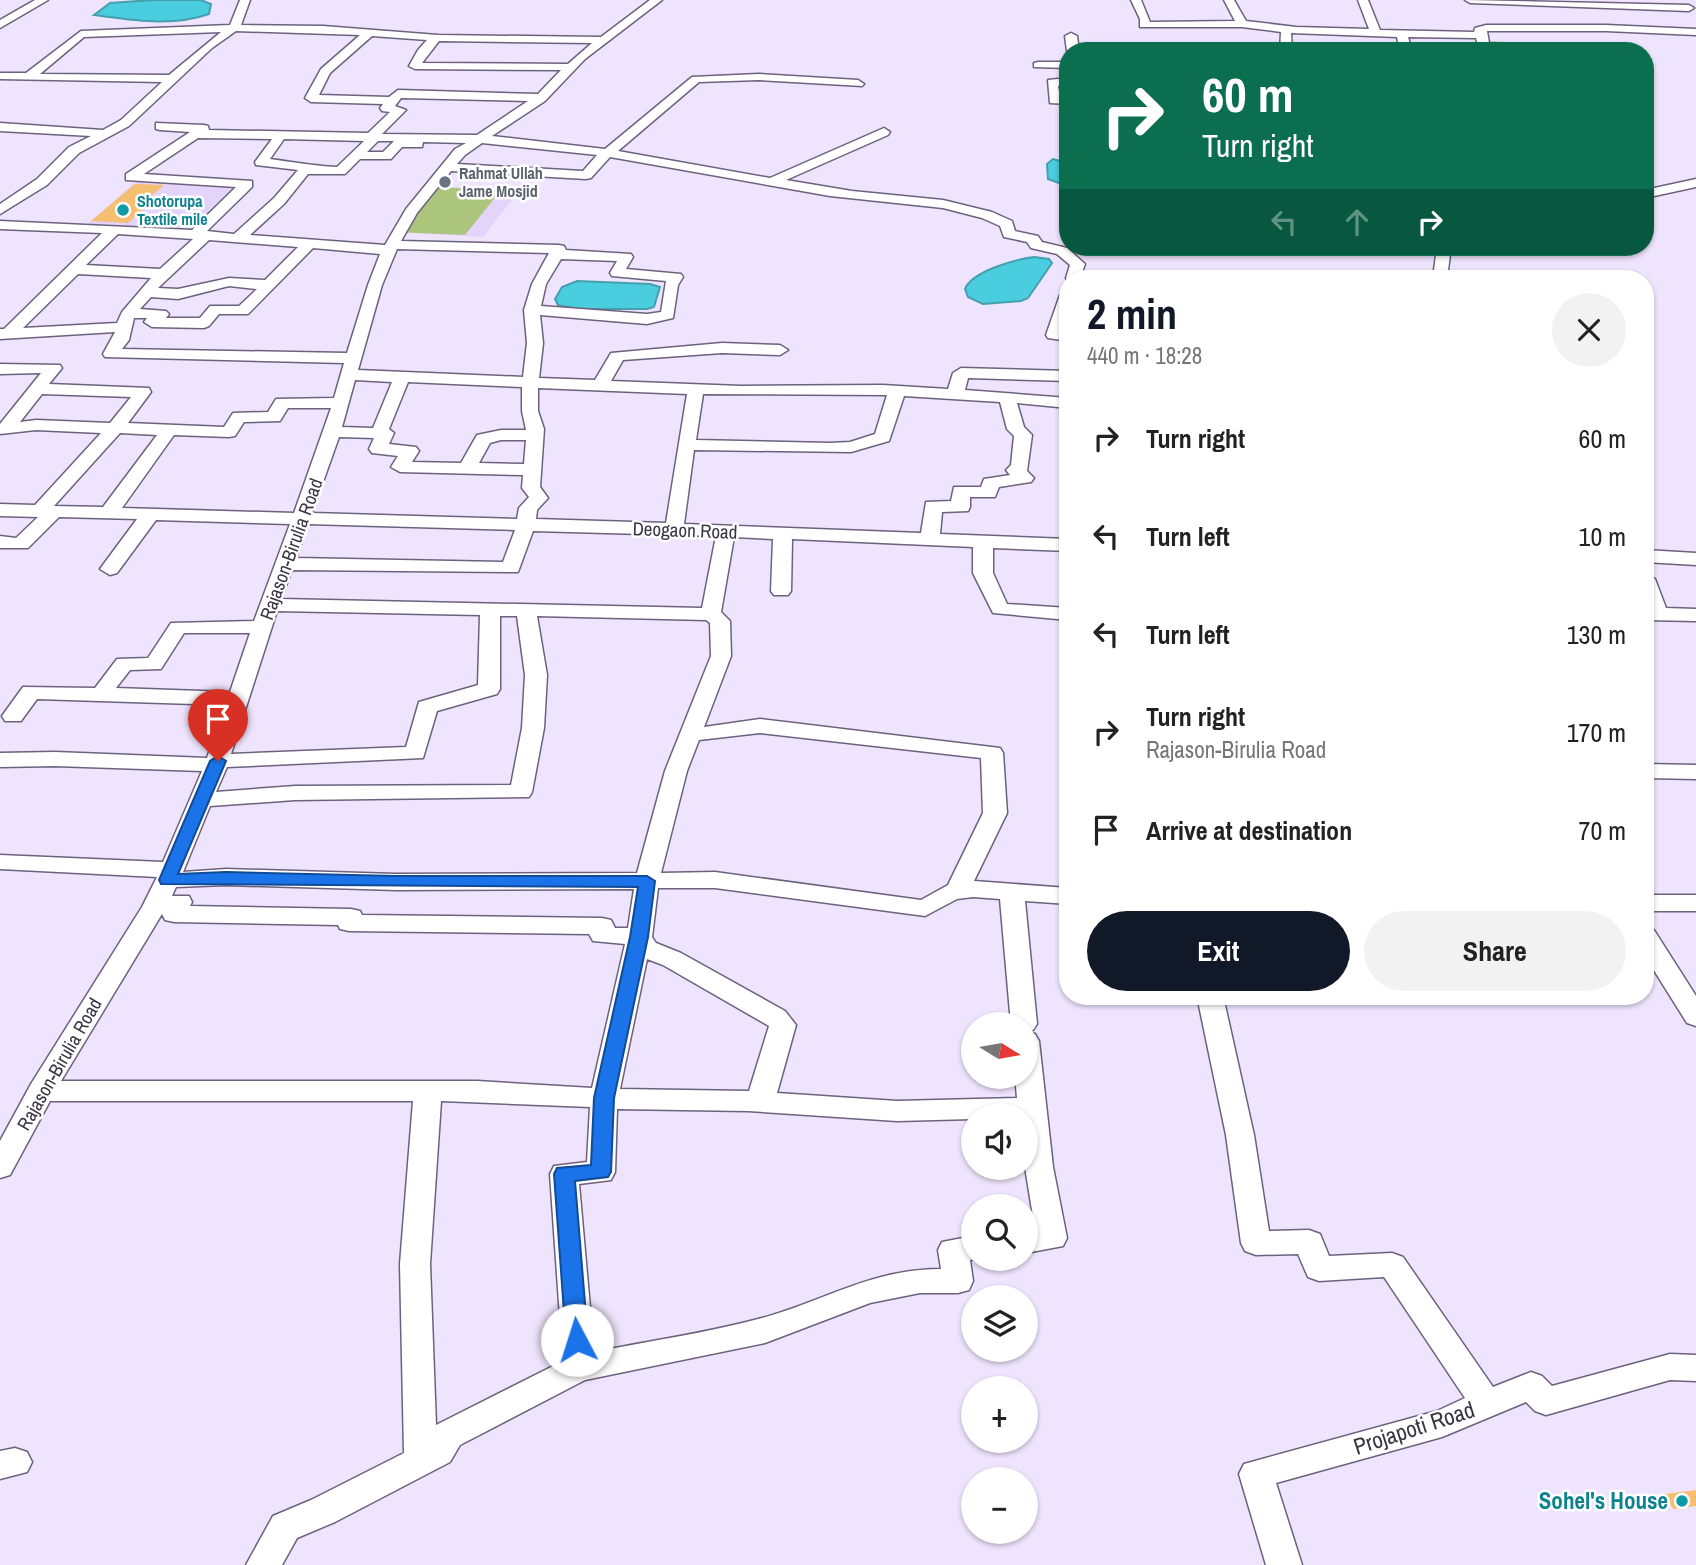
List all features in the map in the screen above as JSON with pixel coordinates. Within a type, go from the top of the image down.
[{"type":"street","points":[[0,25],[43,0]]},
{"type":"street","points":[[0,210],[41,182],[74,150],[125,123],[170,79],[208,46],[233,29],[245,0]]},
{"type":"street","name":"Rajason-Birulia Road","points":[[0,1167],[41,1091],[170,875],[217,763],[223,738],[342,403],[375,285],[390,248],[411,212],[460,152],[657,0]]},
{"type":"street","points":[[1136,0],[1144,17],[1144,24],[1242,24],[1286,29],[1481,35]]},
{"type":"street","points":[[1363,0],[1376,33]]},
{"type":"street","points":[[1470,0],[1629,3],[1689,8]]},
{"type":"street","points":[[1229,8],[1242,24]]},
{"type":"street","points":[[1144,17],[1192,12]]},
{"type":"street","points":[[271,17],[298,17],[290,29]]},
{"type":"street","points":[[1483,42],[1479,30],[1486,28],[1606,28],[1696,32]]},
{"type":"street","points":[[29,77],[81,34],[290,29],[436,38],[602,40]]},
{"type":"street","points":[[1286,29],[1286,42]]},
{"type":"street","points":[[369,33],[325,71],[311,98],[395,98],[546,88]]},
{"type":"street","points":[[1402,34],[1404,42]]},
{"type":"street","points":[[1071,36],[1072,42]]},
{"type":"street","points":[[409,79],[422,52],[436,38]]},
{"type":"street","points":[[500,65],[510,54],[581,57]]},
{"type":"street","points":[[1038,65],[1059,65]]},
{"type":"street","points":[[415,66],[569,67]]},
{"type":"street","points":[[0,76],[170,79]]},
{"type":"street","points":[[447,167],[586,175],[606,154],[696,79],[759,78],[858,84]]},
{"type":"street","points":[[304,170],[340,171],[400,110],[387,108],[406,82],[450,82]]},
{"type":"street","points":[[1059,82],[1052,82],[1055,100],[1059,100]]},
{"type":"street","points":[[160,126],[204,129],[131,177],[247,184],[147,292],[126,320],[121,340],[111,354],[178,355],[353,366],[402,377],[530,384],[897,391],[1059,402]]},
{"type":"street","points":[[0,127],[103,134]]},
{"type":"street","points":[[771,182],[884,132]]},
{"type":"street","points":[[195,134],[521,141],[856,195],[955,206],[998,219],[1007,224],[1009,234],[1033,239],[1036,245],[1059,250]]},
{"type":"street","points":[[239,237],[279,201],[307,167],[261,162],[282,134]]},
{"type":"street","points":[[356,155],[386,156],[399,143],[423,144],[430,138]]},
{"type":"street","points":[[1654,192],[1696,183]]},
{"type":"street","points":[[0,225],[390,248],[559,249],[539,284],[531,310],[536,343],[530,384],[530,411],[535,435],[531,488],[540,498],[528,508],[526,525],[511,568],[284,564]]},
{"type":"street","points":[[4,334],[114,230]]},
{"type":"street","points":[[178,355],[215,309],[243,311],[310,243]]},
{"type":"street","points":[[531,310],[647,319],[668,316],[671,285],[676,276],[617,273],[626,257],[556,254]]},
{"type":"street","points":[[1068,256],[1078,264],[1076,270]]},
{"type":"street","points":[[74,269],[164,274]]},
{"type":"street","points":[[147,292],[178,294],[229,282],[269,285]]},
{"type":"street","points":[[4,334],[161,314],[152,322],[204,323]]},
{"type":"street","points":[[1059,321],[1054,335],[1059,335]]},
{"type":"street","points":[[600,386],[617,356],[722,348],[780,350]]},
{"type":"street","points":[[0,369],[54,369],[2,429]]},
{"type":"street","points":[[956,394],[961,373],[1059,376]]},
{"type":"street","points":[[379,433],[402,377]]},
{"type":"street","points":[[0,542],[21,544],[143,392],[38,389]]},
{"type":"street","points":[[674,529],[696,389]]},
{"type":"street","points":[[686,445],[851,447],[883,437],[897,391]]},
{"type":"street","points":[[930,541],[933,506],[961,507],[960,491],[989,493],[990,482],[1025,478],[1015,470],[1020,468],[1023,435],[1016,429],[1007,397]]},
{"type":"street","points":[[2,429],[36,425],[229,432],[239,417],[274,417],[282,402],[342,403]]},
{"type":"street","points":[[108,514],[170,429]]},
{"type":"street","points":[[332,432],[385,433],[378,449],[410,451],[401,467],[533,470]]},
{"type":"street","points":[[467,468],[483,439],[501,435],[535,435]]},
{"type":"street","name":"Deogaon Road","points":[[0,510],[674,529],[1059,544]]},
{"type":"street","points":[[110,569],[149,516]]},
{"type":"street","points":[[710,614],[726,531]]},
{"type":"street","points":[[781,591],[783,535]]},
{"type":"street","points":[[983,543],[984,573],[1000,609],[1059,613]]},
{"type":"street","points":[[1654,557],[1696,559]]},
{"type":"street","points":[[0,760],[217,763],[415,753],[427,707],[489,689],[490,611]]},
{"type":"street","points":[[101,695],[124,663],[154,665],[177,627],[266,616],[490,611],[710,614],[720,621],[720,656],[676,771],[647,881],[639,937],[604,1098],[601,1172],[564,1174],[579,1368]]},
{"type":"street","points":[[201,800],[295,793],[521,793],[534,728],[536,675],[526,612]]},
{"type":"street","points":[[1654,614],[1696,615]]},
{"type":"street","points":[[13,716],[31,692],[238,699]]},
{"type":"street","points":[[690,735],[760,726],[992,753],[995,813],[957,891]]},
{"type":"street","points":[[1654,771],[1696,772]]},
{"type":"street","points":[[0,862],[226,877],[396,881],[715,880],[925,908],[951,892],[973,889],[1059,895]]},
{"type":"street","points":[[1012,892],[1023,1012]]},
{"type":"street","points":[[153,907],[180,902],[174,914],[351,917],[349,923],[602,926],[602,935],[639,937]]},
{"type":"street","points":[[1654,902],[1696,903]]},
{"type":"street","points":[[639,937],[647,949],[776,1017],[783,1025],[760,1102]]},
{"type":"street","points":[[1654,950],[1696,1017]]},
{"type":"street","points":[[1212,1005],[1240,1135],[1256,1243],[1309,1242],[1319,1269],[1392,1265],[1487,1404]]},
{"type":"street","points":[[41,1091],[429,1091],[760,1102],[897,1111],[961,1110]]},
{"type":"street","points":[[421,1461],[415,1264],[429,1091]]},
{"type":"street","points":[[1038,1167],[1052,1238],[1038,1240]]},
{"type":"street","points":[[264,1565],[285,1527],[323,1511],[438,1452],[448,1435],[579,1368],[765,1330],[867,1291],[919,1281],[958,1281],[953,1250],[961,1249]]},
{"type":"street","name":"Projapoti Road","points":[[1284,1565],[1256,1474],[1442,1423],[1531,1385],[1546,1401],[1670,1367],[1696,1368]]},
{"type":"shaded area","name":"Shotorupa Textile mile","points":[[137,180],[243,184],[192,233],[85,227]]},
{"type":"shaded area","points":[[429,186],[519,191],[483,237],[393,232]]},
{"type":"green space","points":[[434,187],[501,190],[465,235],[395,232]]},
{"type":"water","points":[[201,0],[211,4],[209,14],[181,20],[152,21],[94,15],[110,3]]},
{"type":"water","points":[[1053,159],[1059,161],[1059,183],[1048,179],[1047,164]]},
{"type":"water","points":[[1034,257],[1049,259],[1052,263],[1028,298],[983,304],[968,297],[965,289],[985,271]]},
{"type":"water","points":[[577,281],[650,284],[660,287],[654,307],[647,309],[579,309],[558,305],[555,299],[562,287]]},
{"type":"building","name":"Shotorupa Textile mile","points":[[135,184],[164,185],[149,198],[155,199],[128,223],[91,221]]},
{"type":"building","name":"Sohel's House","points":[[1696,1490],[1696,1506],[1673,1509],[1665,1494]]},
{"type":"place","name":"Rahmat Ullah Jame Mosjid","points":[[445,182]]},
{"type":"place","name":"Shotorupa Textile mile","points":[[123,210]]},
{"type":"place","name":"Sohel's House","points":[[1682,1501]]},
{"type":"route","points":[[218,761],[167,880],[226,877],[396,881],[647,881],[639,937],[604,1098],[601,1172],[564,1174],[577,1340]]}]
